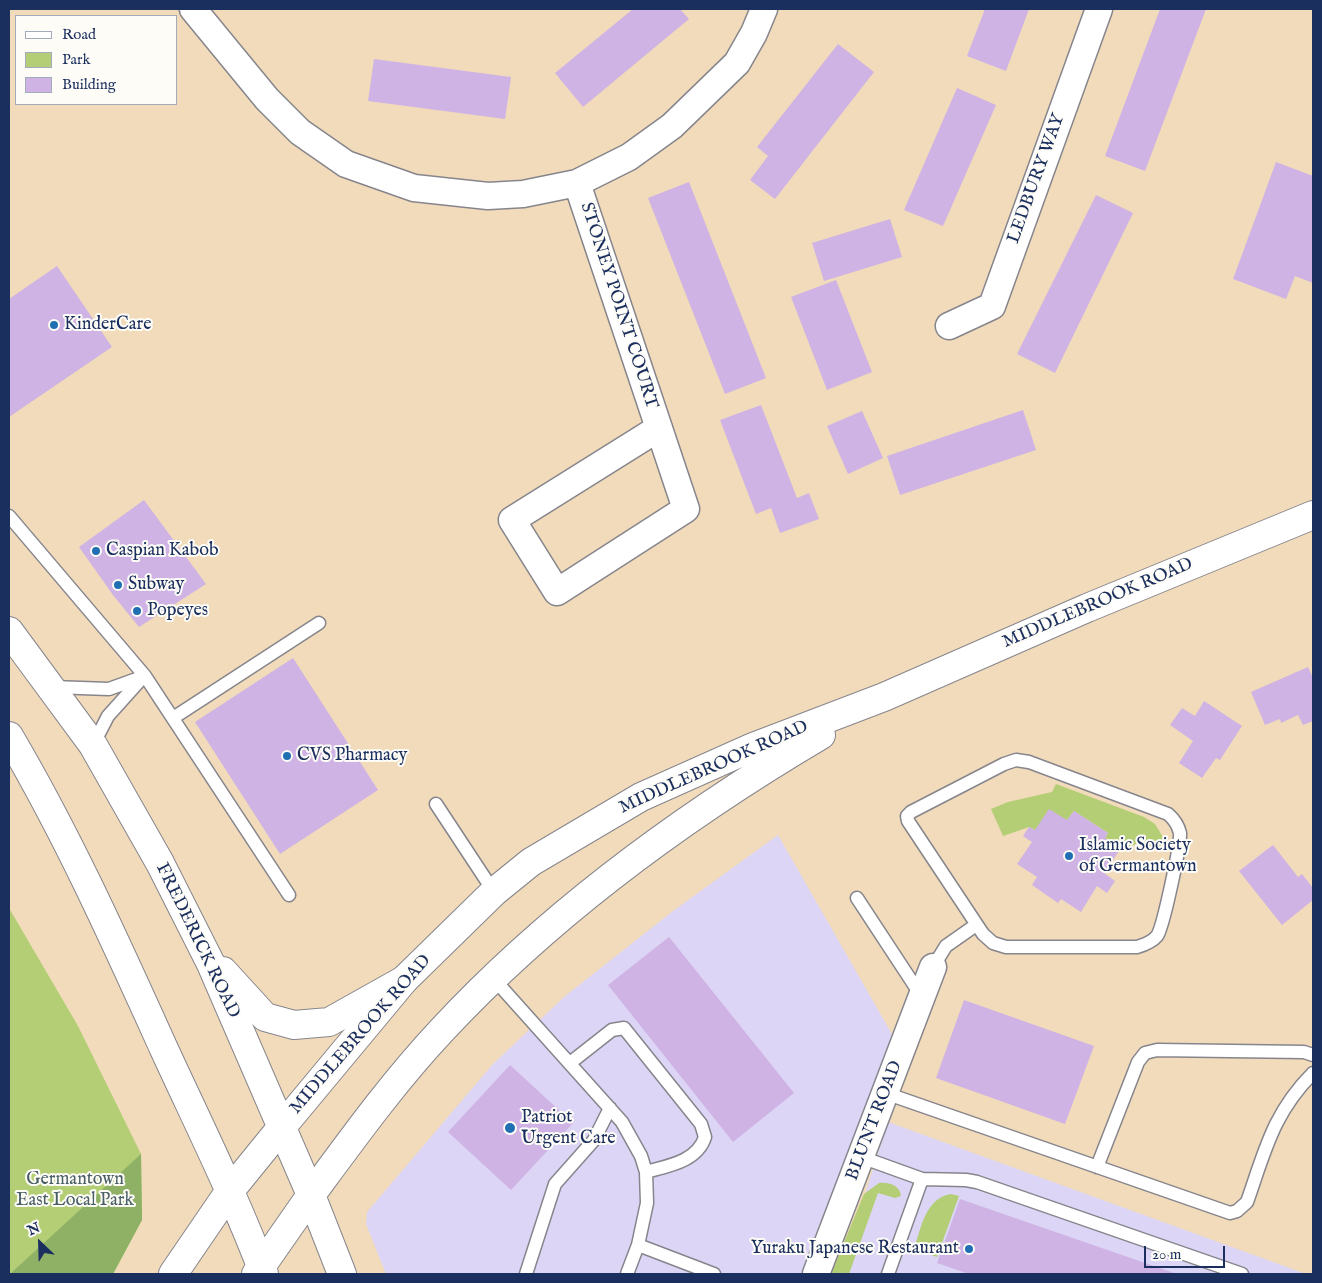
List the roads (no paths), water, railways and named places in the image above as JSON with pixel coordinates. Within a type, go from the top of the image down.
[{"type":"street","points":[[192,9],[267,99],[300,132],[346,164],[414,188],[488,196],[523,194],[578,183],[629,157],[672,126],[737,63],[754,33],[764,9]]},
{"type":"street","name":"LEDBURY WAY","points":[[949,326],[992,306],[1099,9]]},
{"type":"street","name":"STONEY POINT COURT","points":[[578,183],[686,509],[557,592],[512,520],[659,428]]},
{"type":"street","name":"MIDDLEBROOK ROAD","points":[[173,1274],[229,1192],[404,980],[494,892],[531,862],[641,796],[752,747],[884,697],[1079,611],[1313,515]]},
{"type":"street","name":"FREDERICK ROAD","points":[[9,631],[93,745],[160,864],[202,947],[311,1195],[342,1274]]},
{"type":"street","name":"MIDDLEBROOK ROAD","points":[[260,1272],[311,1195],[368,1117],[442,1030],[493,978],[562,918],[650,846],[754,774],[884,697]]},
{"type":"street","points":[[9,736],[48,804],[229,1192],[260,1272]]},
{"type":"street","points":[[202,947],[265,1017],[294,1025],[329,1022],[404,980]]},
{"type":"street","name":"BLUNT ROAD","points":[[816,1274],[933,967]]},
{"type":"lane","points":[[9,516],[145,676],[289,895]]},
{"type":"lane","points":[[173,718],[319,623]]},
{"type":"lane","points":[[50,687],[109,689],[145,676]]},
{"type":"lane","points":[[93,745],[108,716],[145,676]]},
{"type":"lane","points":[[1016,760],[1029,762],[1168,814],[1177,824],[1180,839],[1161,927],[1158,935],[1145,944],[1137,947],[1006,947],[988,940],[976,925],[908,821],[907,816],[1004,764],[1016,760]]},
{"type":"lane","points":[[436,804],[494,892]]},
{"type":"lane","points":[[857,898],[922,997]]},
{"type":"lane","points":[[933,967],[946,946],[976,925]]},
{"type":"lane","points":[[493,978],[610,1108],[632,1138],[646,1172],[647,1203],[638,1245],[627,1274]]},
{"type":"lane","points":[[570,1062],[612,1030],[624,1028],[701,1124],[705,1137],[693,1154],[681,1161],[646,1172]]},
{"type":"lane","points":[[1097,1167],[1138,1062],[1145,1053],[1157,1050],[1304,1052],[1313,1055]]},
{"type":"lane","points":[[885,1093],[1223,1212],[1237,1212],[1247,1202],[1278,1117],[1294,1093],[1313,1073]]},
{"type":"lane","points":[[526,1274],[555,1184],[594,1140],[610,1108]]},
{"type":"lane","points":[[861,1157],[922,1179],[977,1182],[1242,1274]]},
{"type":"lane","points":[[888,1274],[922,1179]]},
{"type":"lane","points":[[638,1245],[714,1274]]},
{"type":"place","name":"KinderCare","points":[[54,325]]},
{"type":"place","name":"Caspian Kabob","points":[[96,551]]},
{"type":"place","name":"Subway","points":[[118,585]]},
{"type":"place","name":"Popeyes","points":[[137,611]]},
{"type":"place","name":"CVS Pharmacy","points":[[287,756]]},
{"type":"place","name":"Islamic Society of Germantown","points":[[1069,856]]},
{"type":"place","name":"Patriot Urgent Care","points":[[510,1128]]},
{"type":"place","name":"Yuraku Japanese Restaurant","points":[[969,1249]]},
{"type":"park label","name":"Germantown East Local Park","points":[[75,1190]]}]
